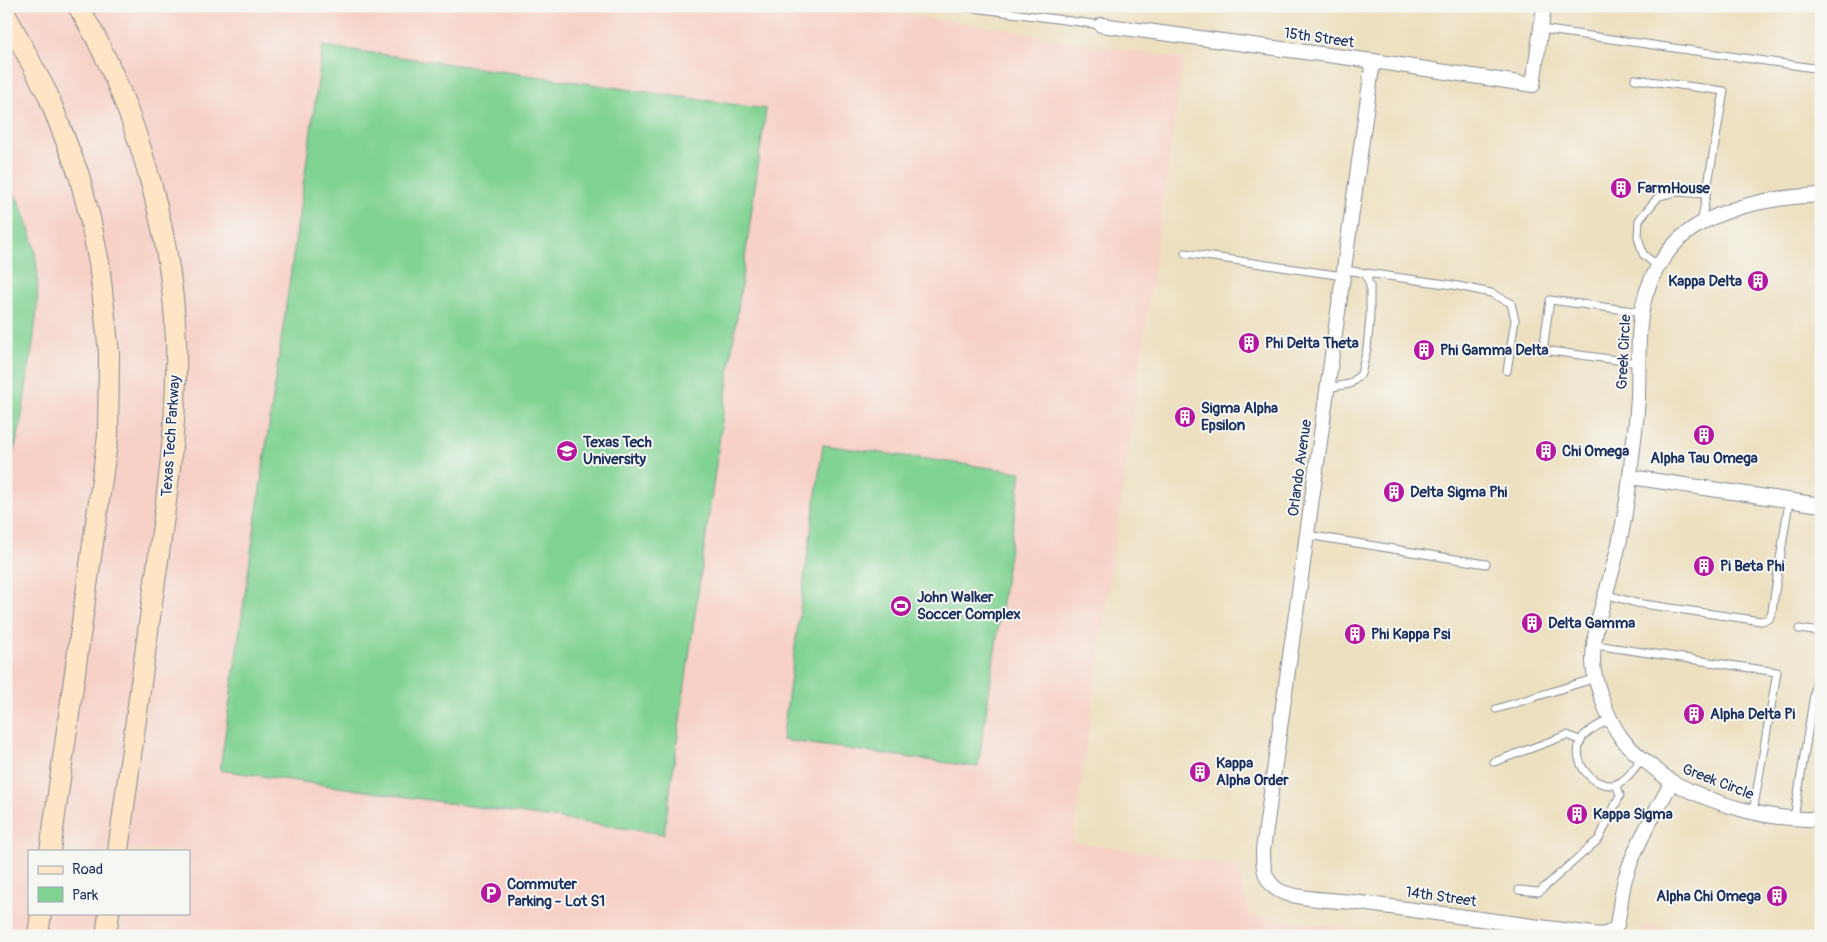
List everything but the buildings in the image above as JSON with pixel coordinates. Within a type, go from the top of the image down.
[{"type":"main road","name":"Texas Tech Parkway","points":[[78,6],[99,43],[126,105],[150,181],[168,262],[176,340],[176,411],[169,481],[118,850]]},
{"type":"main road","points":[[6,15],[48,94],[79,175],[99,263],[109,353],[108,436],[50,850]]},
{"type":"main road","points":[[38,936],[41,914]]},
{"type":"main road","points":[[106,936],[110,914]]},
{"type":"street","points":[[1541,30],[1544,6]]},
{"type":"street","name":"15th Street","points":[[1101,25],[1373,61],[1533,85],[1541,30]]},
{"type":"street","name":"Orlando Avenue","points":[[1266,878],[1263,868],[1263,850],[1373,61]]},
{"type":"street","name":"Greek Circle","points":[[1820,193],[1752,203],[1718,215],[1674,245],[1657,266],[1645,293],[1641,312],[1639,325],[1638,398],[1630,477],[1615,559],[1600,610],[1593,662],[1605,710],[1623,741],[1672,782],[1708,798],[1753,813],[1821,819]]},
{"type":"street","points":[[1630,477],[1821,505]]},
{"type":"street","name":"14th Street","points":[[1266,878],[1276,888],[1290,895],[1360,902],[1600,936],[1616,928],[1625,879],[1633,858],[1643,834],[1672,782]]},
{"type":"lane","points":[[960,6],[1101,25]]},
{"type":"lane","points":[[1541,30],[1821,69]]},
{"type":"lane","points":[[1635,79],[1724,91],[1701,225]]},
{"type":"lane","points":[[1657,266],[1643,254],[1638,237],[1639,220],[1660,196],[1676,192],[1706,194]]},
{"type":"lane","points":[[1185,253],[1343,273],[1365,273],[1454,285],[1491,293],[1511,303],[1514,320],[1507,371]]},
{"type":"lane","points":[[1327,388],[1350,384],[1361,374],[1367,348],[1370,317],[1370,286],[1365,273]]},
{"type":"lane","points":[[1638,363],[1543,350],[1550,300],[1641,312]]},
{"type":"lane","points":[[1605,594],[1645,604],[1762,621],[1769,619],[1772,611],[1789,501]]},
{"type":"lane","points":[[1307,535],[1486,564]]},
{"type":"lane","points":[[1799,630],[1821,632]]},
{"type":"lane","points":[[1594,645],[1777,672],[1753,813]]},
{"type":"lane","points":[[1794,818],[1818,676],[1821,676]]},
{"type":"lane","points":[[1496,709],[1596,678]]},
{"type":"lane","points":[[1610,719],[1582,737],[1578,748],[1578,760],[1583,770],[1593,780],[1606,784],[1616,784],[1627,776],[1642,758]]},
{"type":"lane","points":[[1494,762],[1567,736],[1581,741]]},
{"type":"lane","points":[[1519,890],[1539,892],[1599,839],[1620,795],[1616,784]]},
{"type":"shaded area","name":"Texas Tech University","points":[[6,6],[846,6],[1026,32],[1028,35],[1183,59],[1073,842],[1236,866],[1250,915],[1396,936],[6,936]]},
{"type":"shaded area","points":[[1644,925],[1722,936],[1641,936]]},
{"type":"green space","points":[[323,46],[766,109],[664,834],[220,770]]},
{"type":"green space","points":[[6,179],[30,229],[35,254],[37,302],[22,416],[14,449],[6,470]]},
{"type":"green space","name":"John Walker Soccer Complex","points":[[823,445],[1021,472],[978,767],[782,740]]},
{"type":"place","name":"FarmHouse","points":[[1621,188]]},
{"type":"place","name":"Kappa Delta","points":[[1758,281]]},
{"type":"place","name":"Phi Delta Theta","points":[[1249,343]]},
{"type":"place","name":"Phi Gamma Delta","points":[[1424,350]]},
{"type":"place","name":"Sigma Alpha Epsilon","points":[[1185,417]]},
{"type":"place","name":"Alpha Tau Omega","points":[[1704,435]]},
{"type":"place","name":"Texas Tech University","points":[[567,451]]},
{"type":"place","name":"Chi Omega","points":[[1546,451]]},
{"type":"place","name":"Delta Sigma Phi","points":[[1394,492]]},
{"type":"place","name":"Pi Beta Phi","points":[[1704,566]]},
{"type":"place","name":"John Walker Soccer Complex","points":[[901,606]]},
{"type":"place","name":"Delta Gamma","points":[[1532,623]]},
{"type":"place","name":"Phi Kappa Psi","points":[[1355,634]]},
{"type":"place","name":"Alpha Delta Pi","points":[[1694,714]]},
{"type":"place","name":"Kappa Alpha Order","points":[[1200,772]]},
{"type":"place","name":"Kappa Sigma","points":[[1577,814]]},
{"type":"place","name":"Commuter Parking - Lot S1","points":[[491,893]]},
{"type":"place","name":"Alpha Chi Omega","points":[[1777,896]]}]
